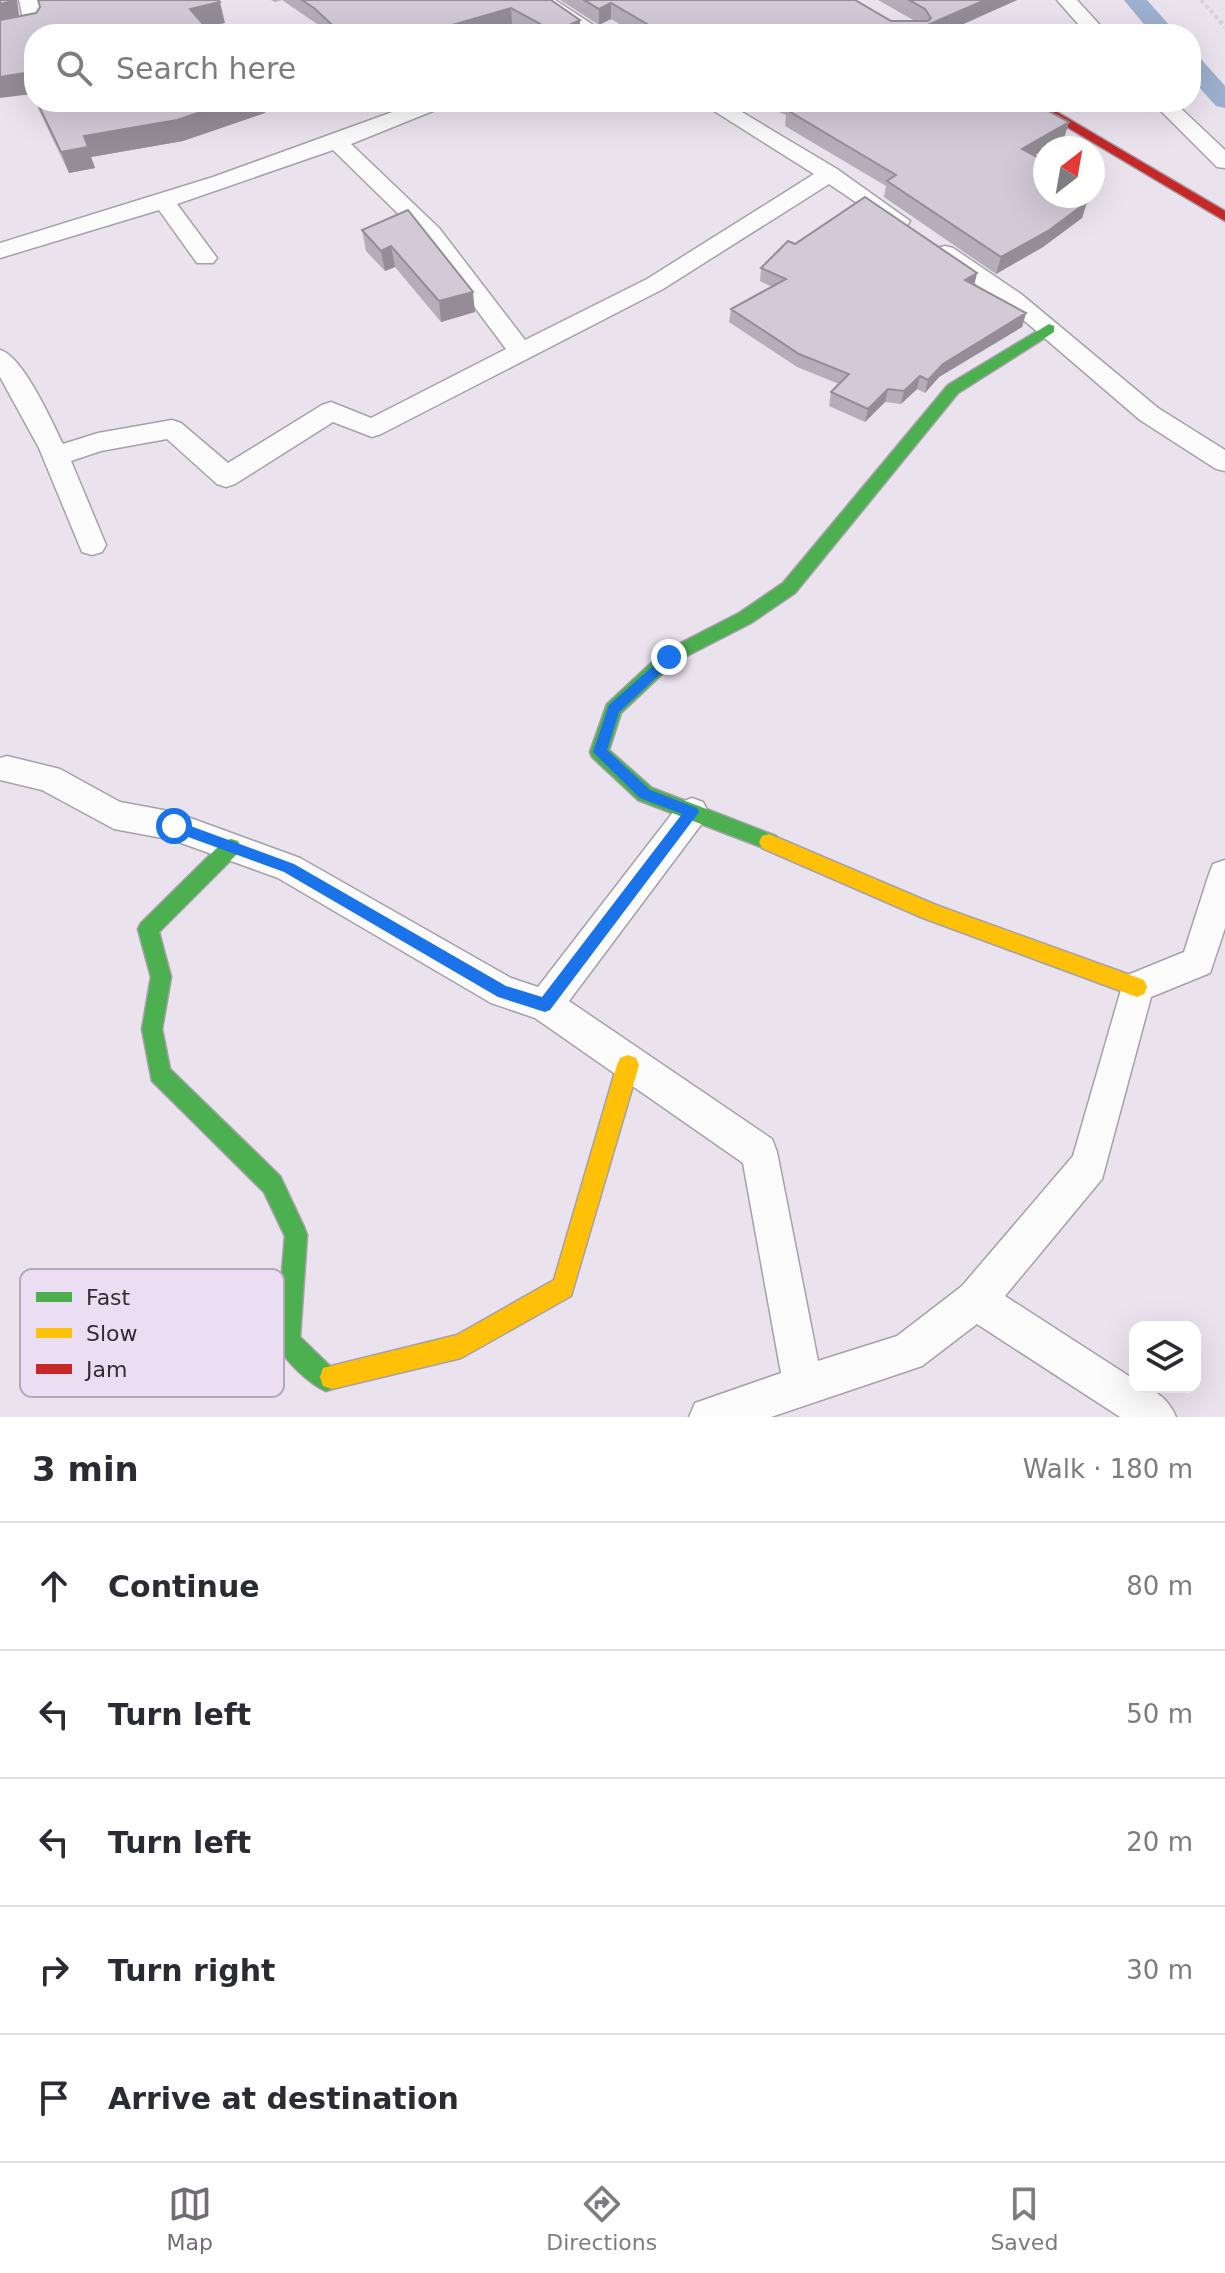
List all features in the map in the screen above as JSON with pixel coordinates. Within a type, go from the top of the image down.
[{"type":"street","points":[[29,0],[33,24]]},
{"type":"street","points":[[542,0],[581,24]]},
{"type":"street","points":[[1067,0],[1089,24]]},
{"type":"street","points":[[0,34],[24,30]]},
{"type":"street","points":[[0,251],[165,202],[338,143],[414,112]]},
{"type":"street","points":[[727,112],[829,174],[1013,299],[1149,414],[1225,462]]},
{"type":"street","points":[[1048,112],[1225,217]]},
{"type":"street","points":[[1172,112],[1225,162]]},
{"type":"street","points":[[338,143],[431,233],[521,352]]},
{"type":"street","points":[[58,456],[98,442],[172,429],[226,477],[331,411],[372,428],[655,284],[829,174]]},
{"type":"street","points":[[165,202],[205,258]]},
{"type":"street","points":[[1049,329],[953,389],[789,588],[745,618],[669,657],[613,709],[599,752],[645,794],[799,854],[930,912],[1137,987],[1198,962],[1225,874]]},
{"type":"street","points":[[0,358],[12,394],[58,456],[92,545]]},
{"type":"street","points":[[7,769],[49,778],[114,815],[174,826],[289,868],[503,992],[545,1005],[628,1065],[759,1152],[803,1386]]},
{"type":"street","points":[[545,1005],[692,812]]},
{"type":"street","points":[[231,847],[148,929],[161,977],[152,1029],[160,1074],[272,1184],[296,1235],[288,1342],[326,1379],[461,1346],[563,1288],[628,1065]]},
{"type":"street","points":[[709,1417],[908,1352],[976,1300],[1089,1166],[1137,987]]},
{"type":"street","points":[[976,1300],[1156,1417]]},
{"type":"path","points":[[1201,0],[1225,27]]},
{"type":"building","points":[[38,0],[220,2],[190,9],[203,24],[24,24],[24,73],[0,77],[0,20],[36,13],[40,7]]},
{"type":"building","points":[[302,0],[551,0],[580,20],[572,24],[540,24],[511,8],[456,24],[331,24]]},
{"type":"building","points":[[584,0],[855,0],[891,21],[928,21],[931,18],[925,9],[909,0],[985,0],[930,24],[647,24],[611,3],[599,9]]},
{"type":"building","points":[[42,112],[201,112],[177,120],[84,136],[88,147],[61,152]]},
{"type":"building","points":[[790,112],[1050,112],[1069,122],[1045,136],[1033,136],[1033,143],[1022,149],[1033,155],[1033,208],[1079,208],[1048,231],[1001,257],[887,181],[896,175]]},
{"type":"building","points":[[865,197],[977,273],[965,280],[1026,313],[943,364],[928,380],[920,376],[904,391],[888,389],[868,409],[831,392],[849,374],[799,354],[731,309],[786,279],[761,268],[788,241],[795,244]]},
{"type":"building","points":[[408,210],[473,292],[439,301],[391,246],[381,251],[362,230]]},
{"type":"waterway","points":[[1135,0],[1156,24]]},
{"type":"waterway","points":[[1201,74],[1225,101]]},
{"type":"traffic: fast","points":[[769,842],[645,794],[599,752],[613,709],[669,657],[745,618],[789,588],[953,389],[1049,329]]},
{"type":"traffic: fast","points":[[231,847],[148,929],[161,977],[152,1029],[160,1074],[272,1184],[296,1235],[288,1342],[326,1379],[332,1377]]},
{"type":"traffic: slow","points":[[769,842],[930,912],[1137,987]]},
{"type":"traffic: slow","points":[[332,1377],[461,1346],[563,1288],[628,1065]]},
{"type":"traffic: jam","points":[[1048,112],[1225,217]]},
{"type":"route","points":[[174,826],[289,868],[503,992],[545,1005],[692,812],[645,794],[599,752],[613,709],[669,657]]}]
